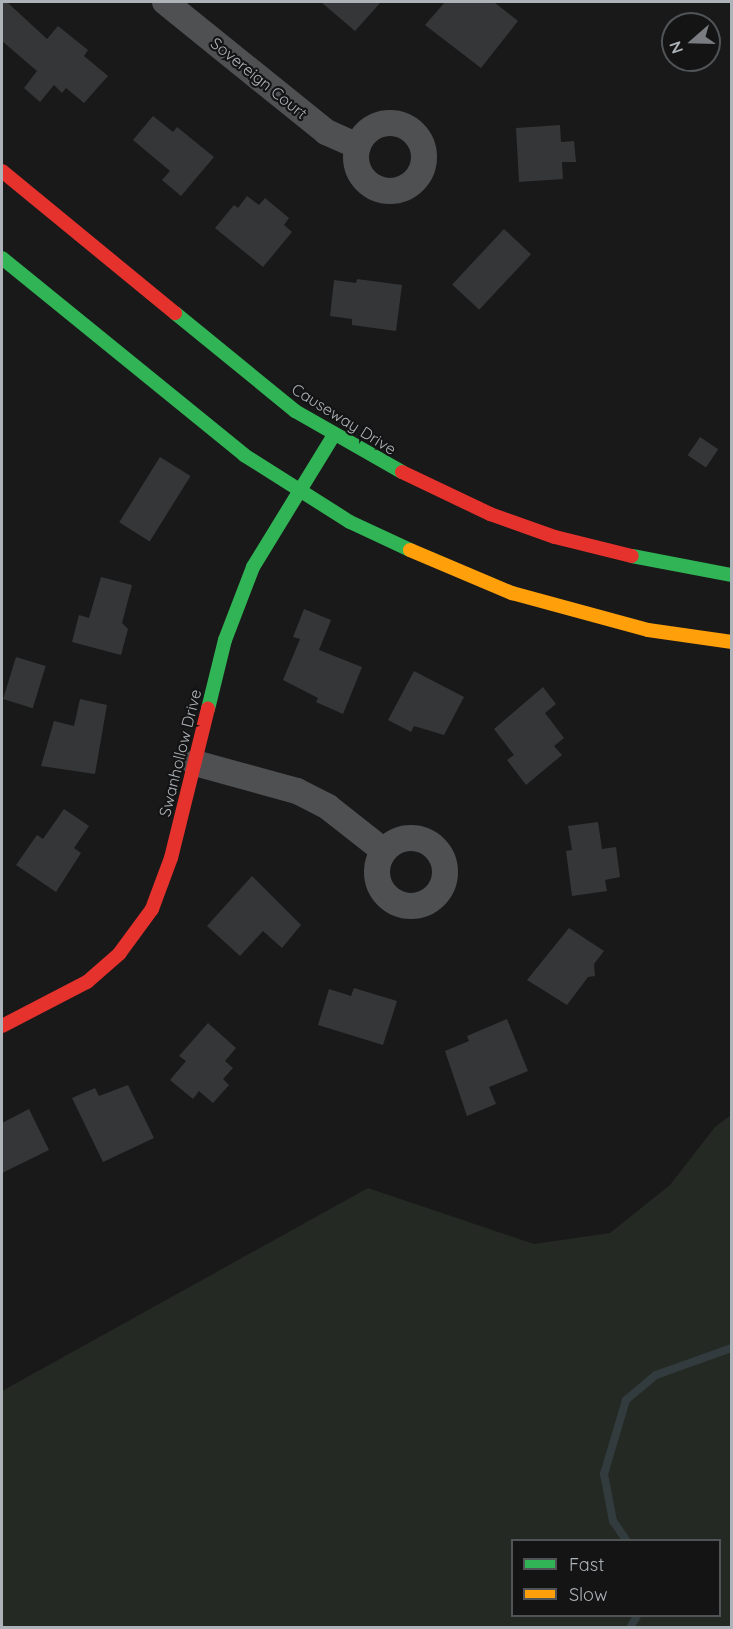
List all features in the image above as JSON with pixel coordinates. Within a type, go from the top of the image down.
[{"type":"street","name":"Sovereign Court","points":[[165,2],[326,132],[358,146]]},
{"type":"street","name":"Causeway Drive","points":[[2,171],[232,362],[295,411],[405,476],[555,537],[686,569],[732,575]]},
{"type":"street","points":[[2,258],[197,420],[300,490],[382,538],[512,593],[648,630],[732,642]]},
{"type":"street","name":"Swanhollow Drive","points":[[2,1026],[87,982],[119,954],[142,927],[171,858],[225,640],[253,567],[334,435]]},
{"type":"street","points":[[195,763],[297,791],[328,807],[384,851]]},
{"type":"shaded area","points":[[731,1115],[731,1627],[2,1627],[2,1391],[368,1188],[534,1244],[610,1233],[670,1185],[715,1127]]},
{"type":"building","points":[[2,2],[7,2],[47,39],[58,26],[88,50],[84,56],[108,76],[84,103],[66,88],[62,93],[54,85],[40,102],[24,88],[37,71],[2,41]]},
{"type":"building","points":[[321,2],[381,2],[355,31]]},
{"type":"building","points":[[445,2],[494,2],[518,21],[481,68],[425,25]]},
{"type":"building","points":[[153,116],[173,132],[177,127],[214,157],[181,196],[162,180],[170,171],[133,140]]},
{"type":"building","points":[[560,125],[561,142],[574,141],[576,162],[562,162],[563,179],[519,182],[516,128]]},
{"type":"building","points":[[247,196],[259,205],[265,198],[289,218],[284,225],[292,232],[263,267],[215,228],[234,205],[238,208]]},
{"type":"building","points":[[504,229],[531,254],[479,310],[452,285]]},
{"type":"building","points":[[357,279],[402,285],[396,331],[352,325],[352,319],[330,316],[334,280],[356,283]]},
{"type":"building","points":[[700,437],[718,449],[706,468],[688,455]]},
{"type":"building","points":[[160,457],[191,476],[150,541],[119,522]]},
{"type":"building","points":[[101,577],[132,585],[122,623],[128,629],[121,655],[72,642],[79,615],[89,618]]},
{"type":"building","points":[[304,609],[331,620],[319,650],[362,667],[343,714],[316,702],[318,698],[283,680],[300,639],[293,637]]},
{"type":"building","points":[[16,657],[46,666],[33,708],[3,699]]},
{"type":"building","points":[[414,671],[464,697],[444,735],[414,726],[411,732],[388,720]]},
{"type":"building","points":[[543,687],[556,704],[545,713],[564,738],[554,746],[562,755],[526,785],[507,760],[514,755],[494,729]]},
{"type":"building","points":[[80,699],[107,705],[95,774],[41,766],[54,721],[74,726]]},
{"type":"building","points":[[64,809],[89,826],[74,848],[81,853],[56,892],[16,865],[37,835],[43,839]]},
{"type":"building","points":[[598,822],[602,849],[616,847],[620,877],[605,880],[607,891],[572,896],[566,851],[572,850],[568,826]]},
{"type":"building","points":[[252,876],[301,925],[282,948],[263,931],[240,956],[207,926]]},
{"type":"building","points":[[569,928],[604,951],[594,964],[595,976],[588,977],[567,1005],[527,980]]},
{"type":"building","points":[[354,988],[397,1001],[383,1045],[318,1025],[329,989],[351,996]]},
{"type":"building","points":[[507,1019],[528,1071],[489,1087],[496,1104],[467,1116],[445,1051],[469,1041],[467,1036]]},
{"type":"building","points":[[208,1023],[236,1048],[225,1061],[233,1068],[223,1079],[229,1085],[213,1103],[199,1091],[193,1099],[170,1080],[186,1061],[179,1056]]},
{"type":"building","points":[[128,1085],[154,1138],[103,1162],[72,1098],[95,1088],[99,1096]]},
{"type":"building","points":[[29,1109],[49,1150],[2,1173],[2,1123]]},
{"type":"waterway","points":[[625,1539],[613,1521],[604,1474],[626,1400],[656,1375],[732,1348]]},
{"type":"waterway","points":[[630,1628],[636,1617]]},
{"type":"traffic: fast","points":[[2,258],[244,455],[350,522],[410,550]]},
{"type":"traffic: fast","points":[[175,313],[295,411],[402,472]]},
{"type":"traffic: fast","points":[[208,709],[225,640],[253,567],[334,435]]},
{"type":"traffic: fast","points":[[632,556],[732,575]]},
{"type":"traffic: slow","points":[[410,550],[512,593],[648,630],[732,642]]},
{"type":"traffic: jam","points":[[2,171],[175,313]]},
{"type":"traffic: jam","points":[[402,472],[490,514],[555,537],[632,556]]},
{"type":"traffic: jam","points":[[2,1026],[87,982],[119,954],[152,909],[171,858],[208,709]]}]
